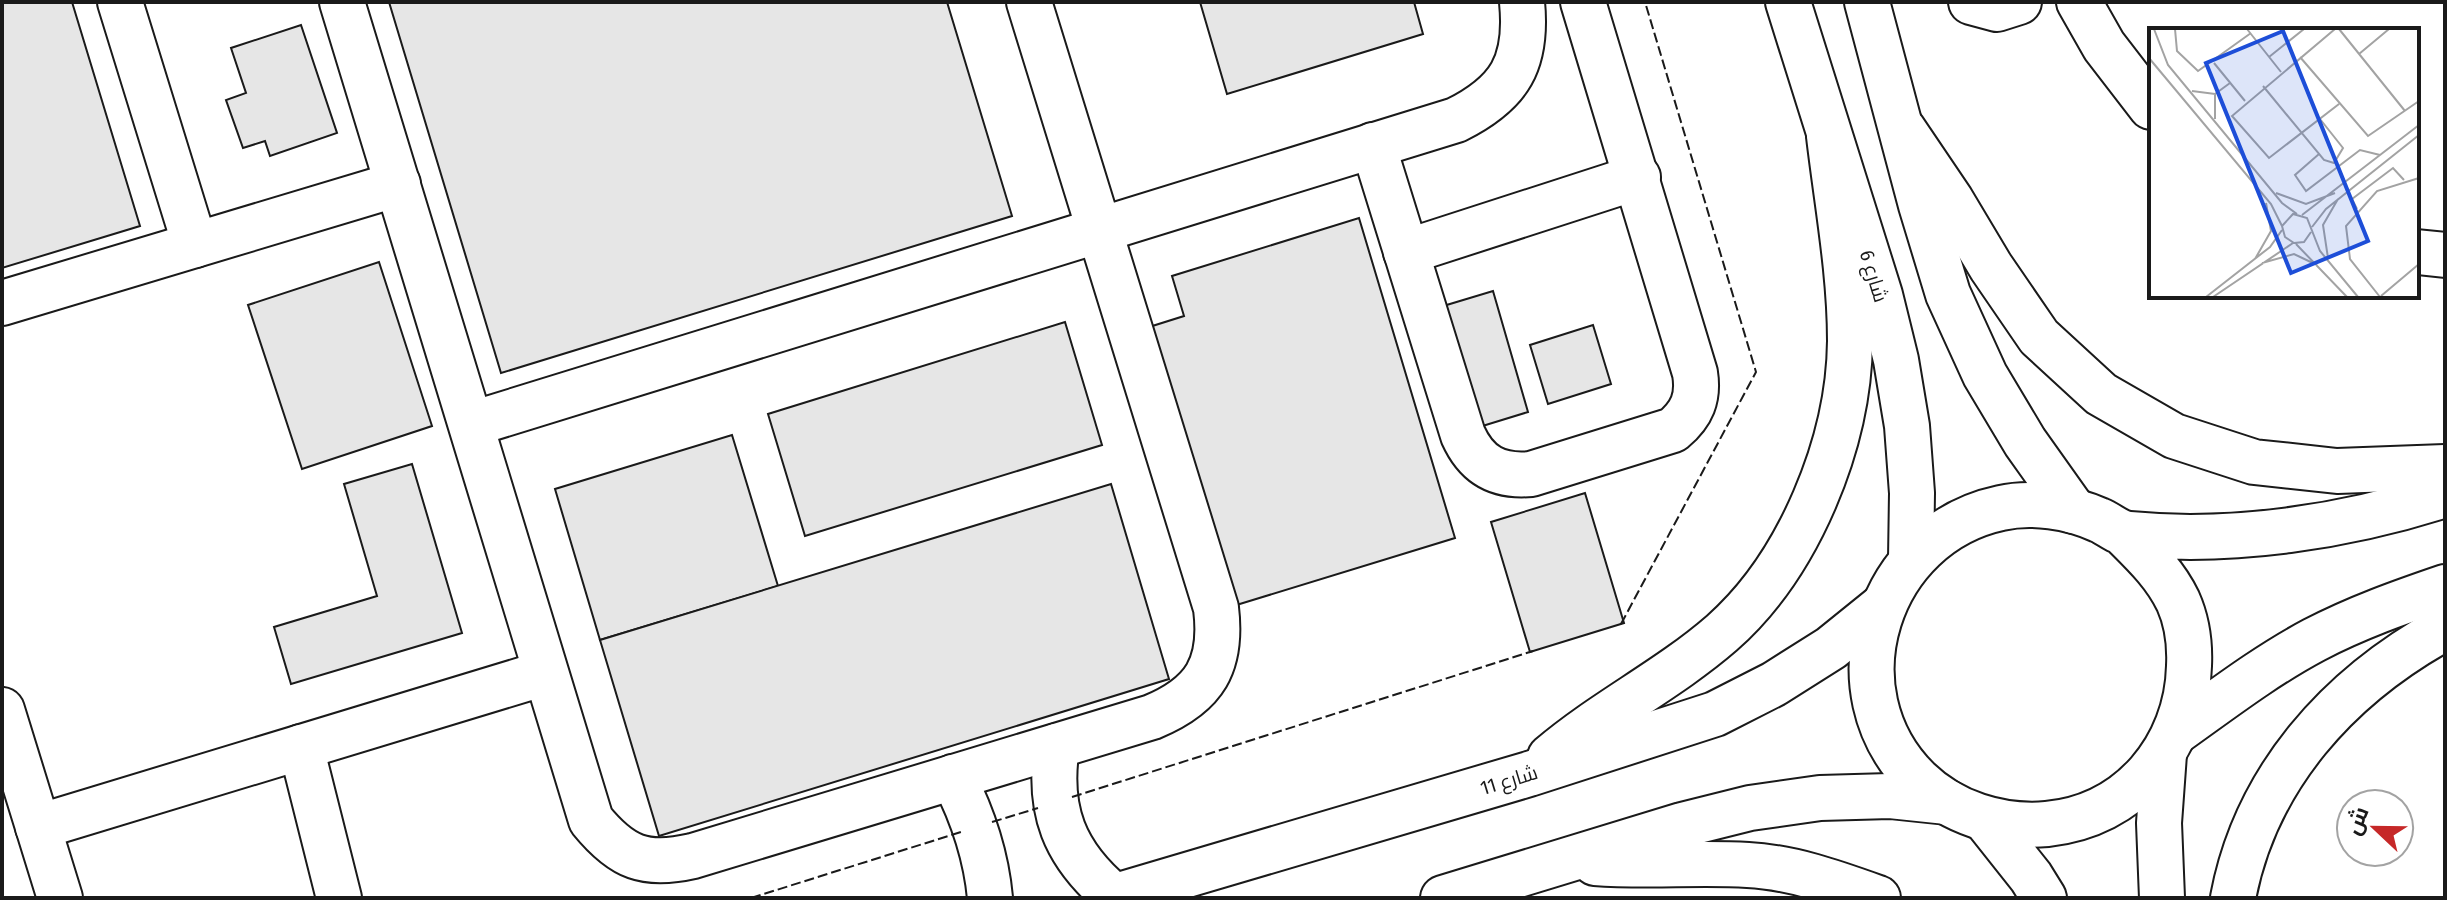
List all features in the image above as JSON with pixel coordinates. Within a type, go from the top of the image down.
[{"type":"main road","points":[[342,2],[591,820],[609,843],[635,858],[664,863],[1057,746],[1178,706],[1200,688],[1213,664],[1219,637],[1216,608],[1029,2]]},
{"type":"main road","points":[[472,424],[1456,120],[1482,106],[1504,86],[1518,61],[1525,31],[1522,2]]},
{"type":"main road","points":[[1373,145],[1463,435],[1470,451],[1482,464],[1514,476],[1531,474],[1673,430],[1685,420],[1694,405],[1698,389],[1695,373],[1583,2]]},
{"type":"main road","name":"شارع 6","points":[[1788,2],[1880,295],[1896,360],[1912,493],[1911,560]]},
{"type":"main road","points":[[1867,2],[1948,294],[1985,375],[2025,442],[2074,511]]},
{"type":"main road","points":[[1971,2],[1997,9],[2019,2]]},
{"type":"main road","points":[[2079,2],[2104,46],[2149,104]]},
{"type":"main road","points":[[128,4],[195,245]]},
{"type":"main road","points":[[1903,129],[2039,337],[2101,394],[2174,436],[2254,462],[2337,471],[2445,467]]},
{"type":"main road","points":[[1529,774],[1580,731],[1672,673],[1724,632],[1767,584],[1801,529],[1827,470],[1843,407],[1850,344],[1848,279],[1829,136]]},
{"type":"main road","points":[[1406,252],[1638,177]]},
{"type":"main road","points":[[2,303],[398,184]]},
{"type":"main road","points":[[2419,252],[2445,255]]},
{"type":"main road","points":[[2124,534],[2200,536],[2276,531],[2350,520],[2445,495]]},
{"type":"main road","points":[[2044,898],[2031,877],[1966,811],[1918,780],[1895,750],[1879,716],[1872,679],[1873,642],[1883,606],[1895,581],[1911,560],[1937,536],[1969,518],[2002,507],[2038,505],[2074,511],[2100,520],[2124,534],[2156,565],[2179,603],[2190,645],[2189,690],[2170,743],[2159,823],[2162,898]]},
{"type":"main road","points":[[1443,898],[1682,825],[1764,806],[1820,798],[1890,796],[2025,826],[2066,822],[2104,808],[2137,785],[2170,743],[2244,683],[2315,640],[2389,606],[2445,587]]},
{"type":"main road","name":"شارع 11","points":[[1111,897],[1529,774],[1715,714],[1774,684],[1831,648],[1883,606]]},
{"type":"main road","points":[[2233,898],[2239,868],[2267,799],[2308,736],[2361,683],[2445,628]]},
{"type":"main road","points":[[38,827],[545,673]]},
{"type":"main road","points":[[2,710],[60,898]]},
{"type":"main road","points":[[1057,746],[1052,774],[1054,803],[1062,830],[1075,855],[1111,897]]},
{"type":"main road","points":[[301,747],[339,898]]},
{"type":"main road","points":[[953,777],[980,840],[990,898]]},
{"type":"main road","points":[[1564,861],[1632,866],[1751,865],[1820,877],[1878,898]]},
{"type":"building","points":[[2,2],[72,2],[140,226],[2,268]]},
{"type":"building","points":[[389,2],[947,2],[1012,216],[501,373]]},
{"type":"building","points":[[1200,2],[1414,2],[1423,34],[1227,94]]},
{"type":"building","points":[[301,25],[337,133],[270,156],[265,141],[243,148],[226,100],[246,93],[231,48]]},
{"type":"building","points":[[1359,218],[1455,538],[1230,607],[1146,328],[1184,316],[1172,276]]},
{"type":"building","points":[[379,262],[432,426],[302,469],[248,305]]},
{"type":"building","points":[[1493,291],[1528,412],[1476,428],[1440,307]]},
{"type":"building","points":[[1065,322],[1102,445],[805,536],[768,414]]},
{"type":"building","points":[[1593,325],[1611,384],[1548,404],[1530,345]]},
{"type":"building","points":[[732,435],[778,586],[600,640],[555,489]]},
{"type":"building","points":[[412,464],[462,633],[291,684],[274,627],[377,596],[344,484]]},
{"type":"building","points":[[1111,484],[1169,679],[659,836],[600,640]]},
{"type":"building","points":[[1585,493],[1624,623],[1530,652],[1491,522]]},
{"type":"fence","points":[[1621,624],[1756,372],[1645,2]]},
{"type":"fence","points":[[1072,797],[1533,651]]},
{"type":"fence","points":[[992,822],[1038,808]]},
{"type":"fence","points":[[751,898],[961,832]]}]
